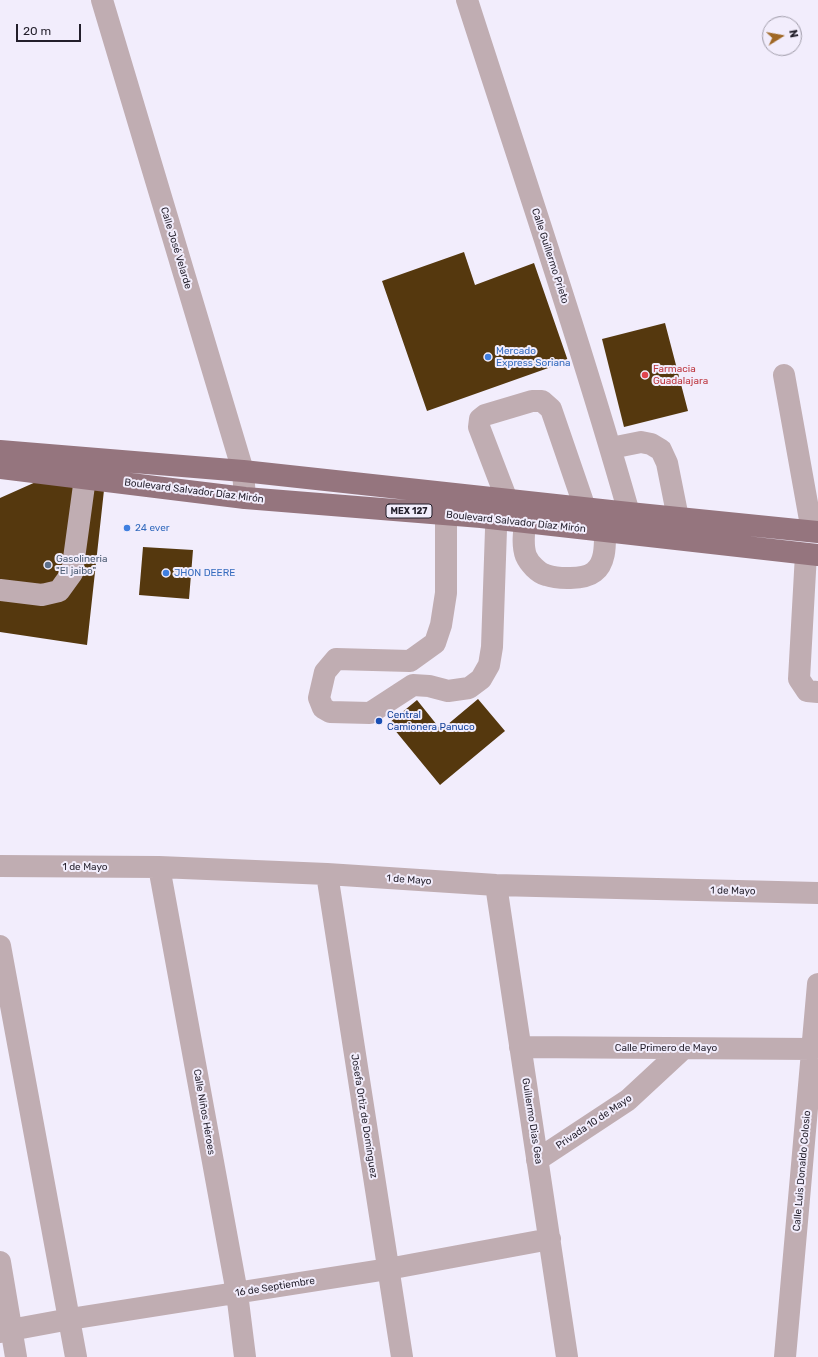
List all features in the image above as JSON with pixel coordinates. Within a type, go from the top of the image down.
[{"type":"main road","name":"Boulevard Salvador Díaz Mirón","points":[[0,451],[243,471],[448,493],[500,506],[525,522],[812,554]]},
{"type":"main road","name":"Boulevard Salvador Díaz Mirón","points":[[0,468],[245,498],[446,514],[500,506],[585,508],[815,532]]},
{"type":"street","name":"Calle José Velarde","points":[[102,0],[243,471],[245,498]]},
{"type":"street","name":"Calle Guillermo Prieto","points":[[467,0],[611,448],[629,513]]},
{"type":"street","points":[[784,375],[815,532]]},
{"type":"street","points":[[448,493],[446,514],[446,593],[441,625],[435,643],[410,661],[336,660],[325,672],[319,698],[323,708],[330,712],[370,713],[413,685],[429,686],[448,691],[469,688],[481,679],[489,665],[492,647],[500,506],[479,427],[480,419],[485,415],[532,401],[542,401],[550,409],[585,508]]},
{"type":"street","points":[[611,448],[641,442],[651,444],[661,450],[666,463],[678,518]]},
{"type":"street","points":[[0,590],[42,595],[59,592],[72,573],[85,478]]},
{"type":"street","points":[[525,522],[524,542],[526,557],[534,567],[544,575],[573,578],[585,577],[594,572],[601,564],[605,550],[605,531]]},
{"type":"street","points":[[812,554],[799,679],[807,690],[818,692]]},
{"type":"street","name":"1 de Mayo","points":[[0,866],[159,867],[327,874],[496,885],[818,893]]},
{"type":"street","name":"Calle Niños Héroes","points":[[159,867],[237,1293],[245,1357]]},
{"type":"street","name":"Josefa Ortiz de Domínguez","points":[[327,874],[402,1357]]},
{"type":"street","name":"Guillermo Dias Gea","points":[[496,885],[567,1357]]},
{"type":"street","points":[[0,946],[76,1357]]},
{"type":"street","name":"Calle Luis Donaldo Colosio","points":[[785,1357],[818,984]]},
{"type":"street","name":"Calle Primero de Mayo","points":[[520,1047],[812,1049]]},
{"type":"street","name":"Privada 10 de Mayo","points":[[538,1160],[628,1100],[683,1049]]},
{"type":"street","name":"16 de Septiembre","points":[[6,1332],[70,1319],[388,1269],[550,1239]]},
{"type":"street","points":[[0,1262],[6,1332],[16,1357]]},
{"type":"building","points":[[464,252],[475,285],[534,263],[568,361],[427,411],[382,281]]},
{"type":"building","name":"Farmacia Guadalajara","points":[[665,323],[688,411],[624,427],[602,339]]},
{"type":"building","name":"Gasolineria \"El jaibo\"","points":[[47,477],[105,481],[87,645],[0,632],[0,498]]},
{"type":"building","name":"JHON DEERE","points":[[143,547],[193,550],[189,599],[139,595]]},
{"type":"building","points":[[478,699],[505,731],[440,785],[389,723],[417,700],[441,730]]},
{"type":"place","name":"Mercado Express Soriana","points":[[488,357]]},
{"type":"place","name":"Farmacia Guadalajara","points":[[645,375]]},
{"type":"place","name":"24 ever","points":[[127,528]]},
{"type":"place","name":"Gasolineria \"El jaibo\"","points":[[48,565]]},
{"type":"place","name":"JHON DEERE","points":[[166,573]]},
{"type":"place","name":"Central Camionera Panuco","points":[[379,721]]}]
